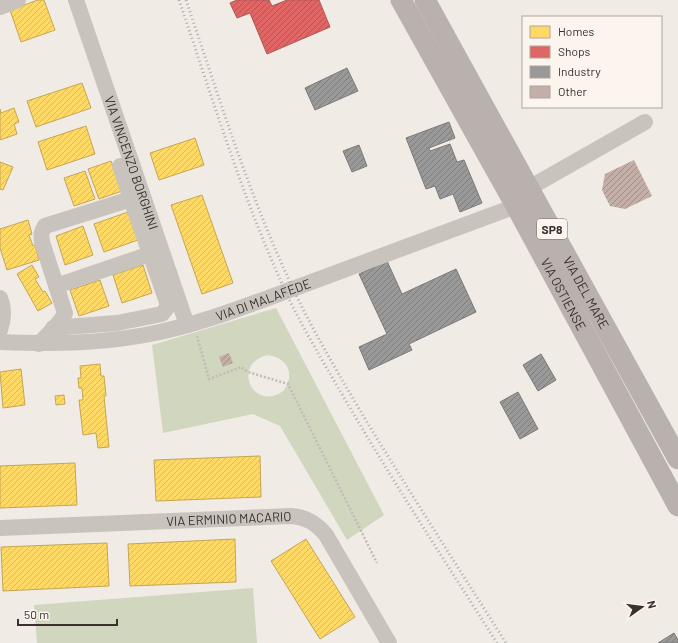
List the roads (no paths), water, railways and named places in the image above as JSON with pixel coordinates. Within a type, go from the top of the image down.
[{"type":"main road","name":"VIA OSTIENSE","points":[[401,0],[516,206],[678,506]]},
{"type":"main road","name":"VIA DEL MARE","points":[[425,0],[678,459]]},
{"type":"street","points":[[0,7],[18,0]]},
{"type":"street","name":"VIA VINCENZO BORGHINI","points":[[76,0],[190,324]]},
{"type":"street","points":[[529,188],[645,122]]},
{"type":"street","points":[[53,328],[117,323],[162,314],[168,305],[120,166]]},
{"type":"street","points":[[39,344],[65,313],[41,236],[45,226],[131,199]]},
{"type":"street","name":"VIA DI MALAFEDE","points":[[0,342],[64,344],[109,341],[144,335],[190,324],[253,304],[516,206]]},
{"type":"street","points":[[56,286],[150,254]]},
{"type":"street","points":[[0,298],[3,321],[0,330]]},
{"type":"street","name":"VIA ERMINIO MACARIO","points":[[0,528],[291,516],[301,517],[313,522],[326,535],[388,643]]},
{"type":"railway","points":[[179,0],[243,189],[273,263],[296,314],[370,442],[497,643]]},
{"type":"railway","points":[[186,0],[240,160],[271,238],[306,315],[367,422],[506,643]]}]
